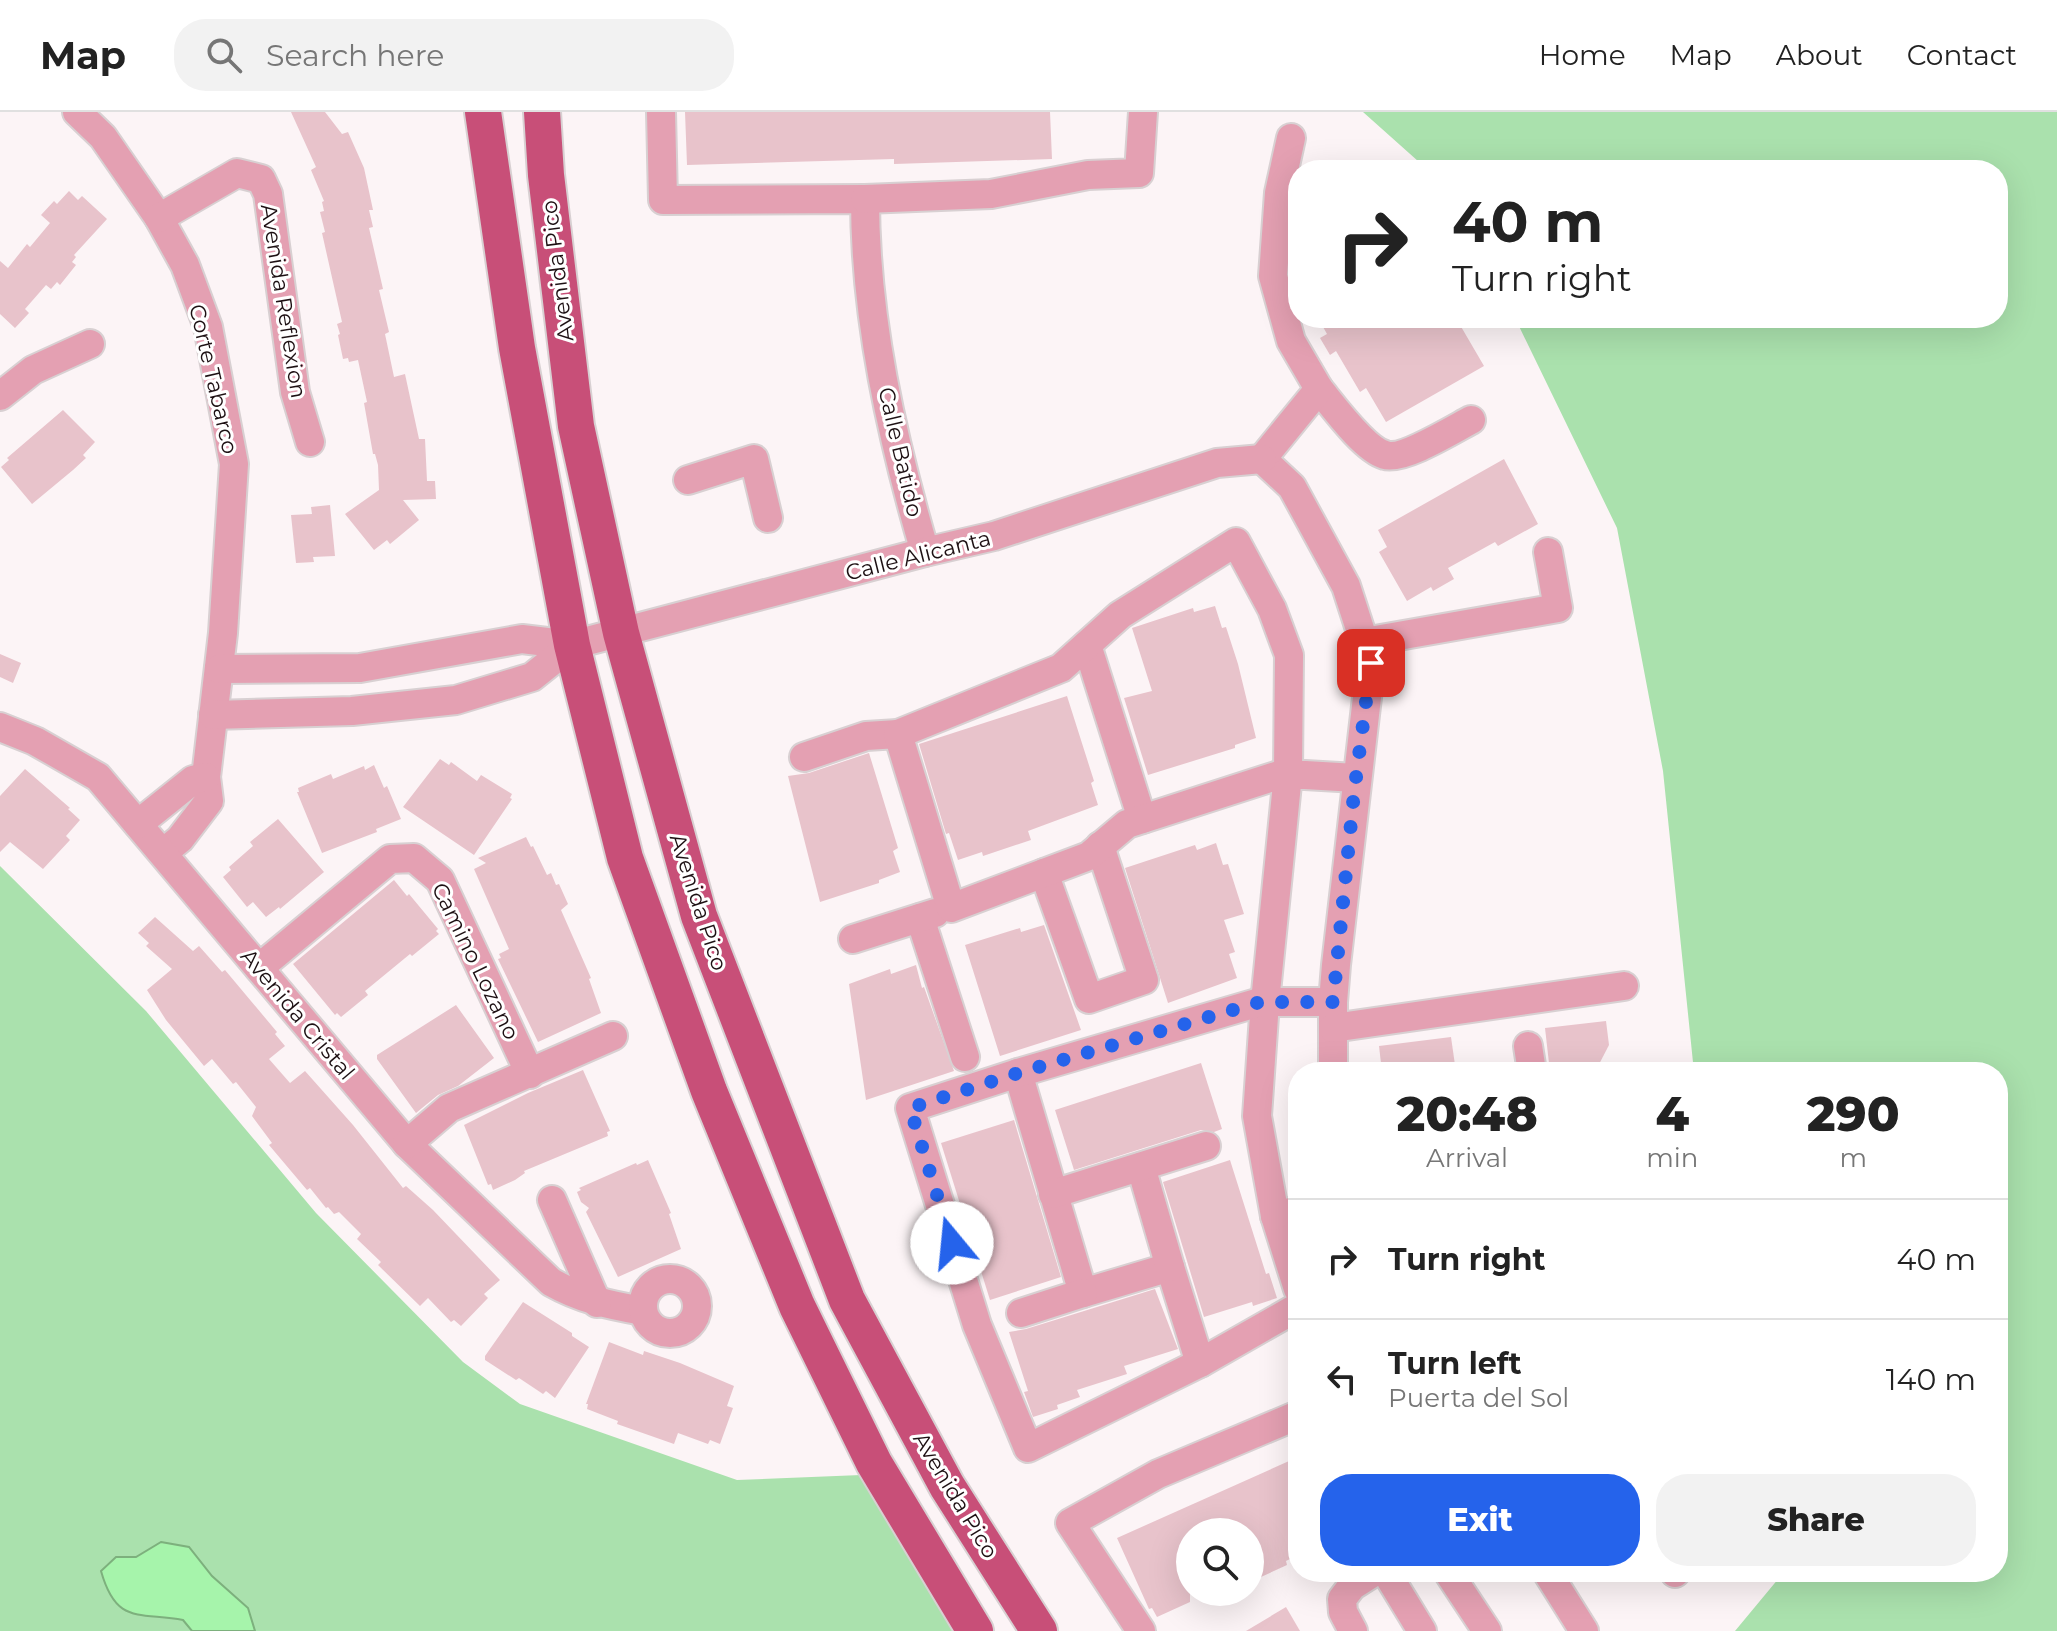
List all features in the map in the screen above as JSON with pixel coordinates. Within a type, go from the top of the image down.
[{"type":"main road","points":[[483,112],[517,348],[572,645],[625,858],[709,1091],[797,1306],[874,1463],[975,1631]]},
{"type":"main road","name":"Avenida Pico","points":[[542,112],[546,175],[576,426],[621,633],[699,916],[847,1300],[947,1486],[1039,1631]]},
{"type":"street","name":"Corte Tabarco","points":[[77,112],[103,137],[159,218],[185,265],[208,327],[234,464],[219,669],[206,777],[209,801],[180,839],[163,853]]},
{"type":"street","points":[[661,112],[663,200],[977,195],[1088,175],[1139,173],[1143,112]]},
{"type":"street","points":[[1291,138],[1279,193],[1273,276],[1291,341],[1319,389],[1359,436],[1385,455],[1400,455],[1471,420]]},
{"type":"street","name":"Avenida Reflexion","points":[[159,218],[237,173],[261,179],[268,194],[295,392],[310,442]]},
{"type":"street","name":"Calle Batido","points":[[865,199],[865,252],[879,352],[925,552]]},
{"type":"street","points":[[0,396],[33,370],[90,344]]},
{"type":"street","points":[[1319,389],[1262,459],[1292,487],[1346,586],[1371,663],[1356,778],[1333,1015],[1333,1062]]},
{"type":"street","points":[[688,480],[754,459],[768,518]]},
{"type":"street","name":"Calle Alicanta","points":[[219,669],[360,668],[522,639],[572,645],[994,536],[1217,463],[1262,459]]},
{"type":"street","points":[[804,757],[866,736],[898,734],[1061,668],[1120,615],[1236,542],[1272,609],[1289,655],[1288,774],[1257,1116],[1286,1213]]},
{"type":"street","points":[[1364,642],[1558,608],[1548,552]]},
{"type":"street","name":"Calle Alicanta","points":[[213,715],[352,711],[456,700],[532,677],[572,645]]},
{"type":"street","points":[[1087,645],[1142,819]]},
{"type":"street","name":"Avenida Cristal","points":[[0,727],[35,741],[98,777],[407,1144],[551,1282],[575,1296],[597,1303],[643,1311]]},
{"type":"street","points":[[898,734],[951,908]]},
{"type":"street","points":[[853,939],[951,908],[1089,856],[1127,824],[1282,774],[1356,778]]},
{"type":"street","points":[[138,824],[193,780],[206,777]]},
{"type":"street","points":[[1044,873],[1089,999],[1144,980],[1100,846]]},
{"type":"street","name":"Camino Lozano","points":[[259,968],[390,859],[414,858],[440,880],[530,1074]]},
{"type":"street","points":[[920,918],[965,1057]]},
{"type":"street","points":[[1288,1313],[1200,1363],[1028,1448],[977,1325],[910,1108],[1018,1073],[1265,1002],[1333,1015],[1624,986]]},
{"type":"street","points":[[407,1144],[449,1108],[613,1036]]},
{"type":"street","points":[[1018,1073],[1083,1293]]},
{"type":"street","points":[[1053,1194],[1206,1146]]},
{"type":"street","points":[[1141,1167],[1200,1363]]},
{"type":"street","points":[[552,1200],[597,1303]]},
{"type":"street","points":[[1021,1313],[1170,1267]]},
{"type":"street","points":[[1141,1631],[1070,1523],[1158,1474],[1288,1419]]},
{"type":"street","points":[[1353,1631],[1343,1612],[1342,1599],[1358,1582]]},
{"type":"street","points":[[1392,1582],[1422,1631]]},
{"type":"street","points":[[1455,1582],[1487,1631]]},
{"type":"street","points":[[1553,1582],[1584,1631]]},
{"type":"shaded area","points":[[1363,112],[2057,112],[2057,1631],[1735,1631],[1776,1582],[2008,1582],[2008,1062],[1693,1062],[1663,771],[1617,528],[1520,328],[2008,328],[2008,160],[1417,160]]},
{"type":"shaded area","points":[[0,866],[146,1011],[316,1213],[463,1362],[520,1404],[737,1480],[861,1475],[954,1631],[0,1631]]},
{"type":"shaded area","points":[[161,1542],[189,1547],[212,1576],[248,1608],[255,1631],[192,1631],[183,1620],[141,1615],[121,1608],[107,1588],[101,1571],[116,1557],[136,1557]]},
{"type":"building","points":[[291,112],[325,112],[342,134],[348,132],[364,168],[373,210],[369,210],[373,227],[369,228],[383,289],[379,290],[389,332],[385,334],[394,377],[405,374],[419,439],[425,439],[427,481],[435,481],[436,499],[403,500],[419,520],[390,544],[387,540],[374,550],[345,514],[379,490],[378,465],[373,454],[358,360],[349,362],[348,358],[343,359],[338,335],[337,324],[342,322],[322,233],[325,232],[320,212],[324,211],[324,201],[311,170],[316,167]]},
{"type":"building","points":[[685,112],[1050,112],[1052,159],[894,164],[894,159],[687,165]]},
{"type":"building","points":[[69,191],[78,200],[82,196],[107,219],[74,255],[76,257],[72,262],[76,265],[60,285],[57,282],[51,289],[46,285],[25,309],[29,313],[15,328],[0,314],[0,261],[8,268],[27,244],[30,247],[50,223],[41,215]]},
{"type":"building","points":[[1324,328],[1462,328],[1484,366],[1386,422],[1366,388],[1360,392],[1336,351],[1330,355],[1320,338],[1327,334]]},
{"type":"building","points":[[63,410],[95,442],[83,455],[86,458],[32,504],[1,467],[9,460],[7,458]]},
{"type":"building","points":[[1504,459],[1538,524],[1498,546],[1495,542],[1448,568],[1454,579],[1433,591],[1431,587],[1407,601],[1379,552],[1387,547],[1378,530]]},
{"type":"building","points":[[330,505],[335,556],[313,557],[314,562],[296,563],[291,515],[312,514],[311,507]]},
{"type":"building","points":[[1215,606],[1222,628],[1226,627],[1238,664],[1256,738],[1235,745],[1235,748],[1148,775],[1124,698],[1152,691],[1132,628],[1193,608],[1194,612]]},
{"type":"building","points":[[0,654],[21,663],[13,683],[0,677]]},
{"type":"building","points":[[1067,696],[1094,781],[1091,783],[1098,805],[1028,831],[1031,840],[983,856],[982,852],[958,860],[949,833],[946,834],[919,744]]},
{"type":"building","points":[[869,753],[898,848],[893,851],[900,872],[879,880],[879,883],[820,902],[788,776],[809,773]]},
{"type":"building","points":[[440,759],[449,765],[451,762],[477,781],[481,775],[512,794],[512,799],[474,855],[403,807]]},
{"type":"building","points":[[374,765],[401,819],[376,829],[377,832],[322,853],[298,788],[331,774],[333,779]]},
{"type":"building","points":[[25,769],[80,820],[66,836],[70,840],[43,869],[10,842],[0,852],[0,796]]},
{"type":"building","points":[[278,819],[324,872],[266,917],[253,902],[247,907],[223,877],[231,870],[229,867],[253,846],[250,842]]},
{"type":"building","points":[[526,837],[547,875],[551,873],[556,885],[559,884],[568,904],[561,910],[591,978],[601,1013],[538,1042],[498,959],[501,958],[499,954],[509,949],[474,869],[486,863],[478,858]]},
{"type":"building","points":[[1216,843],[1223,865],[1228,864],[1244,914],[1224,920],[1235,952],[1229,954],[1237,978],[1168,1003],[1125,868],[1195,845],[1197,850]]},
{"type":"building","points":[[394,880],[407,896],[409,894],[439,934],[365,991],[368,995],[341,1017],[337,1013],[335,1015],[293,964]]},
{"type":"building","points":[[155,917],[193,951],[199,946],[222,972],[225,970],[277,1032],[275,1034],[285,1046],[269,1059],[290,1083],[305,1071],[403,1188],[406,1186],[433,1210],[500,1280],[484,1294],[488,1298],[461,1326],[454,1320],[451,1322],[428,1298],[420,1306],[378,1265],[381,1262],[357,1239],[361,1234],[339,1212],[334,1214],[326,1208],[310,1188],[307,1190],[269,1145],[272,1143],[252,1116],[256,1107],[236,1082],[233,1084],[212,1059],[204,1066],[166,1020],[147,990],[172,969],[146,946],[149,943],[138,933]]},
{"type":"building","points":[[1044,925],[1081,1030],[1000,1056],[965,945],[1020,928],[1021,932]]},
{"type":"building","points":[[916,965],[954,1071],[866,1100],[849,984],[890,969],[891,974]]},
{"type":"building","points":[[456,1005],[494,1058],[416,1113],[377,1055]]},
{"type":"building","points":[[1606,1021],[1609,1045],[1600,1062],[1549,1062],[1545,1028]]},
{"type":"building","points":[[1451,1037],[1455,1062],[1381,1062],[1379,1046]]},
{"type":"building","points":[[1201,1063],[1222,1129],[1214,1132],[1201,1130],[1074,1170],[1055,1110]]},
{"type":"building","points":[[583,1070],[610,1131],[607,1132],[608,1136],[524,1171],[515,1180],[493,1190],[491,1184],[488,1185],[464,1125]]},
{"type":"building","points":[[1014,1120],[1061,1277],[990,1300],[941,1143]]},
{"type":"building","points":[[648,1160],[671,1213],[681,1249],[618,1277],[586,1212],[589,1208],[581,1202],[577,1192],[581,1190],[579,1188]]},
{"type":"building","points":[[1230,1160],[1266,1274],[1269,1273],[1277,1298],[1253,1306],[1252,1302],[1204,1317],[1163,1182]]},
{"type":"building","points":[[1155,1289],[1178,1349],[1124,1366],[1127,1374],[1077,1390],[1080,1397],[1057,1405],[1058,1409],[1033,1417],[1009,1332]]},
{"type":"building","points":[[523,1302],[589,1347],[555,1398],[519,1378],[516,1380],[485,1360]]},
{"type":"building","points":[[609,1342],[643,1355],[644,1351],[680,1363],[734,1386],[727,1406],[733,1408],[720,1444],[710,1440],[708,1444],[678,1433],[674,1444],[617,1424],[618,1421],[587,1409],[586,1404]]},
{"type":"building","points":[[1288,1461],[1287,1565],[1264,1576],[1264,1518],[1176,1518],[1176,1606],[1181,1606],[1157,1617],[1152,1608],[1149,1609],[1117,1538]]},
{"type":"building","points":[[1286,1607],[1300,1631],[1246,1631]]},
{"type":"route","points":[[952,1243],[910,1108],[1260,1002],[1333,1002],[1354,793],[1371,663]]}]
